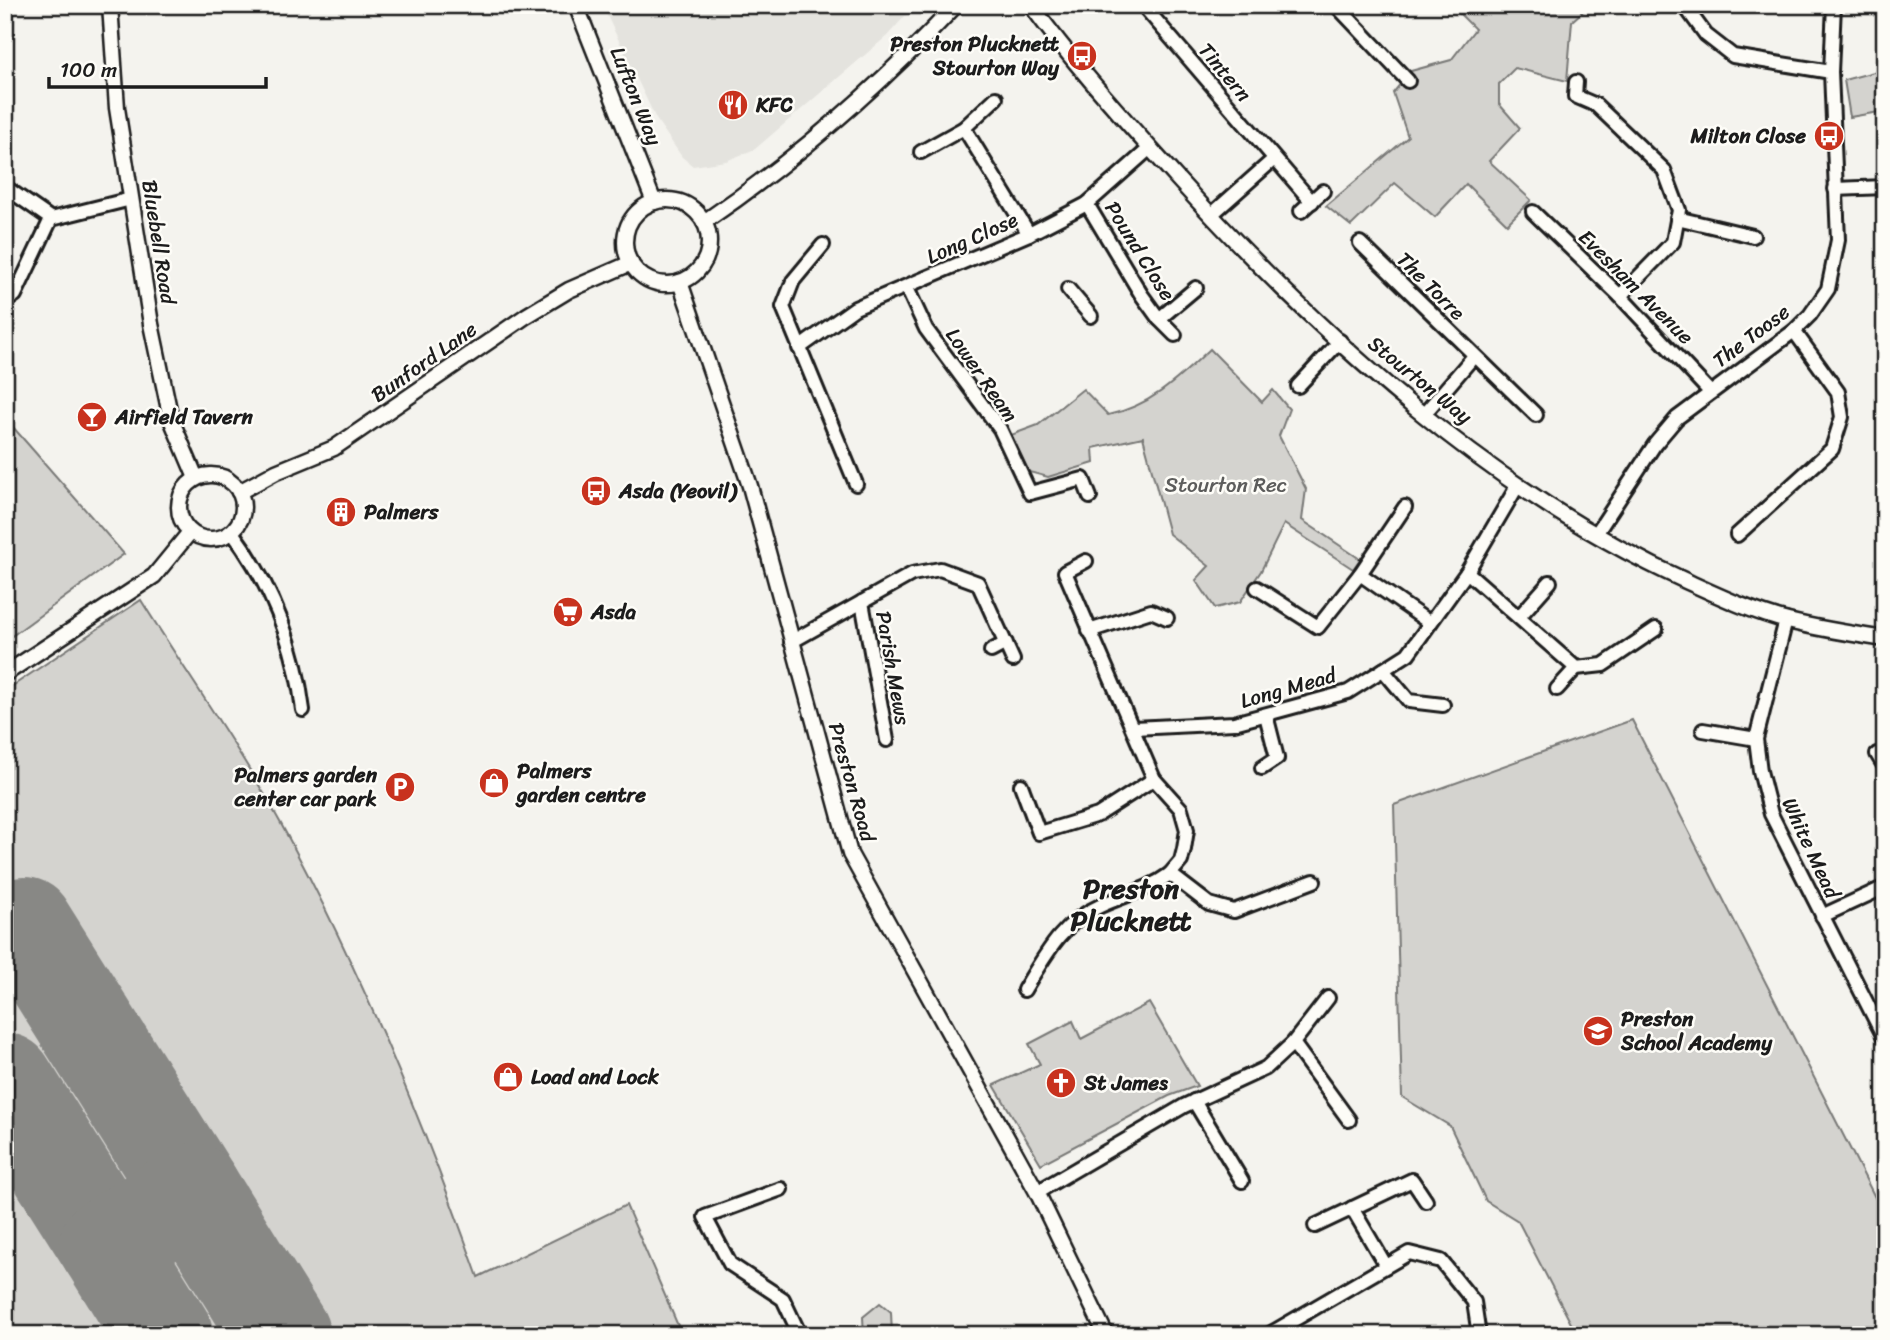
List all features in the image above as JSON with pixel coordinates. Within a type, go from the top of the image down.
[{"type":"street","name":"Bluebell Road","points":[[110,5],[117,107],[151,324],[171,419],[196,478]]},
{"type":"street","name":"Lufton Way","points":[[576,5],[626,125],[654,202]]},
{"type":"street","points":[[704,222],[773,173],[815,137],[926,37],[956,5]]},
{"type":"street","name":"Stourton Way","points":[[1031,5],[1069,59],[1211,215],[1340,341],[1425,413],[1518,485],[1596,534],[1666,572],[1787,620],[1885,639]]},
{"type":"street","points":[[1336,5],[1409,81]]},
{"type":"street","points":[[1684,5],[1706,35],[1733,56],[1831,72]]},
{"type":"street","name":"The Toose","points":[[1596,534],[1655,444],[1677,418],[1794,331],[1810,315],[1828,289],[1835,269],[1838,240],[1835,106],[1831,72],[1834,5]]},
{"type":"street","name":"Tintern","points":[[1147,10],[1312,202]]},
{"type":"street","points":[[1576,82],[1576,96],[1596,105],[1664,170],[1679,210],[1673,242],[1620,296]]},
{"type":"street","points":[[921,152],[964,128],[996,98]]},
{"type":"street","points":[[964,128],[1029,234]]},
{"type":"street","name":"Long Close","points":[[799,348],[855,308],[1029,234],[1087,204],[1150,148]]},
{"type":"street","points":[[1211,215],[1273,159]]},
{"type":"street","points":[[5,187],[51,219],[131,199]]},
{"type":"street","points":[[1835,189],[1885,187]]},
{"type":"street","points":[[1301,211],[1323,191]]},
{"type":"street","points":[[668,200],[682,203],[695,210],[704,222],[709,245],[706,257],[700,268],[680,282],[658,283],[638,272],[626,249],[629,224],[635,215],[654,202],[668,200]]},
{"type":"street","name":"Pound Close","points":[[1087,204],[1141,294],[1159,319],[1175,335]]},
{"type":"street","name":"Evesham Avenue","points":[[1533,212],[1620,296],[1710,392]]},
{"type":"street","points":[[1677,218],[1753,236]]},
{"type":"street","points":[[5,302],[15,295],[51,219]]},
{"type":"street","name":"The Torre","points":[[1370,234],[1358,245],[1536,415]]},
{"type":"street","points":[[823,245],[793,281],[783,307],[856,484]]},
{"type":"street","name":"Bunford Lane","points":[[239,492],[276,472],[334,448],[526,316],[569,290],[631,263]]},
{"type":"street","name":"Preston Road","points":[[680,282],[750,486],[850,854],[1037,1192],[1106,1335]]},
{"type":"street","name":"Lower Ream","points":[[907,288],[926,329],[1000,429],[1030,493],[1083,479],[1090,497]]},
{"type":"street","name":"Pound Close","points":[[1159,319],[1196,288]]},
{"type":"street","points":[[1068,289],[1091,316]]},
{"type":"street","points":[[1737,535],[1832,449],[1842,417],[1838,391],[1794,331]]},
{"type":"street","points":[[1298,386],[1340,341]]},
{"type":"street","points":[[1425,413],[1474,356]]},
{"type":"street","points":[[216,475],[225,478],[239,492],[243,514],[232,532],[215,539],[190,532],[179,514],[178,503],[188,484],[196,478],[216,475]]},
{"type":"street","name":"Long Mead","points":[[1134,728],[1234,723],[1348,692],[1383,670],[1408,654],[1467,572],[1518,485]]},
{"type":"street","points":[[1257,588],[1318,626],[1360,574],[1405,506]]},
{"type":"street","points":[[5,674],[153,576],[190,532]]},
{"type":"street","points":[[232,532],[268,589],[283,625],[300,684],[303,710]]},
{"type":"street","points":[[1024,990],[1053,940],[1071,923],[1100,906],[1157,884],[1170,874],[1181,861],[1187,830],[1181,809],[1154,779],[1134,728],[1061,572],[1086,561]]},
{"type":"street","points":[[791,642],[912,574],[940,569],[978,583],[1013,660]]},
{"type":"street","points":[[1467,572],[1576,668]]},
{"type":"street","points":[[1360,574],[1430,623]]},
{"type":"street","points":[[1519,617],[1550,582]]},
{"type":"street","name":"Parish Mews","points":[[862,602],[887,740]]},
{"type":"street","points":[[1088,631],[1151,611],[1167,618]]},
{"type":"street","name":"White Mead","points":[[1787,620],[1756,739],[1760,771],[1771,814],[1885,1039]]},
{"type":"street","points":[[1557,689],[1576,668],[1603,665],[1656,629]]},
{"type":"street","points":[[991,650],[1006,643]]},
{"type":"street","points":[[1383,670],[1409,701],[1443,705]]},
{"type":"street","points":[[1262,768],[1277,758],[1266,715]]},
{"type":"street","points":[[1703,730],[1756,739]]},
{"type":"street","points":[[1877,754],[1885,767]]},
{"type":"street","points":[[1021,785],[1039,833],[1098,815],[1154,779]]},
{"type":"street","points":[[1170,874],[1209,904],[1234,911],[1314,881]]},
{"type":"street","points":[[1822,916],[1885,887]]},
{"type":"street","points":[[1037,1192],[1194,1101],[1266,1068],[1293,1043],[1328,998]]},
{"type":"street","points":[[1293,1043],[1349,1120]]},
{"type":"street","points":[[1194,1101],[1242,1181]]},
{"type":"street","points":[[1315,1226],[1412,1180],[1426,1201]]},
{"type":"street","points":[[781,1189],[705,1217],[730,1264],[783,1299],[800,1335]]},
{"type":"street","points":[[1352,1208],[1386,1266]]},
{"type":"street","points":[[1268,1335],[1409,1253],[1441,1261],[1474,1302],[1479,1335]]},
{"type":"shaded area","points":[[602,5],[915,5],[887,36],[755,149],[726,161],[693,166],[682,157],[656,119]]},
{"type":"green space","points":[[1451,5],[1590,5],[1572,21],[1567,81],[1515,68],[1499,84],[1499,104],[1520,128],[1489,161],[1531,200],[1507,224],[1466,184],[1435,217],[1395,183],[1351,226],[1326,206],[1408,137],[1393,93],[1411,71],[1451,60],[1475,29]]},
{"type":"green space","points":[[1885,69],[1885,111],[1850,117],[1844,80]]},
{"type":"green space","name":"Stourton Rec","points":[[1210,349],[1262,402],[1273,390],[1289,409],[1279,436],[1306,489],[1302,520],[1360,559],[1353,569],[1284,524],[1261,571],[1240,602],[1215,608],[1196,580],[1209,566],[1169,534],[1143,437],[1093,448],[1094,463],[1048,477],[1029,472],[1011,435],[1038,425],[1083,389],[1108,415],[1138,405],[1163,390]]},
{"type":"green space","points":[[5,418],[124,554],[5,641]]},
{"type":"green space","points":[[141,600],[266,797],[327,913],[356,972],[408,1093],[478,1277],[626,1205],[682,1335],[5,1335],[5,691]]},
{"type":"green space","name":"Preston School Academy","points":[[1632,720],[1885,1217],[1885,1335],[1577,1335],[1518,1221],[1486,1201],[1450,1126],[1402,1097],[1394,805]]},
{"type":"green space","points":[[1149,1003],[1197,1086],[1169,1096],[1041,1164],[994,1085],[1040,1064],[1029,1044],[1073,1021],[1081,1039]]},
{"type":"green space","points":[[880,1303],[891,1312],[892,1335],[864,1335],[863,1317]]},
{"type":"runway","points":[[5,938],[24,926],[192,1192],[108,1245],[5,1082]]},
{"type":"runway","points":[[164,1335],[108,1245],[192,1192],[281,1335]]},
{"type":"place","name":"Preston Plucknett Stourton Way","points":[[1082,56]]},
{"type":"place","name":"KFC","points":[[733,105]]},
{"type":"place","name":"Milton Close","points":[[1829,136]]},
{"type":"place","name":"Airfield Tavern","points":[[92,417]]},
{"type":"place","name":"Asda (Yeovil)","points":[[596,491]]},
{"type":"place","name":"Palmers","points":[[341,512]]},
{"type":"place","name":"Asda","points":[[568,612]]},
{"type":"place","name":"Palmers garden centre","points":[[494,783]]},
{"type":"place","name":"Palmers garden center car park","points":[[400,787]]},
{"type":"place","name":"Preston School Academy","points":[[1598,1031]]},
{"type":"place","name":"Load and Lock","points":[[508,1077]]},
{"type":"place","name":"St James","points":[[1061,1083]]},
{"type":"district","name":"Preston Plucknett","points":[[1131,904]]}]
